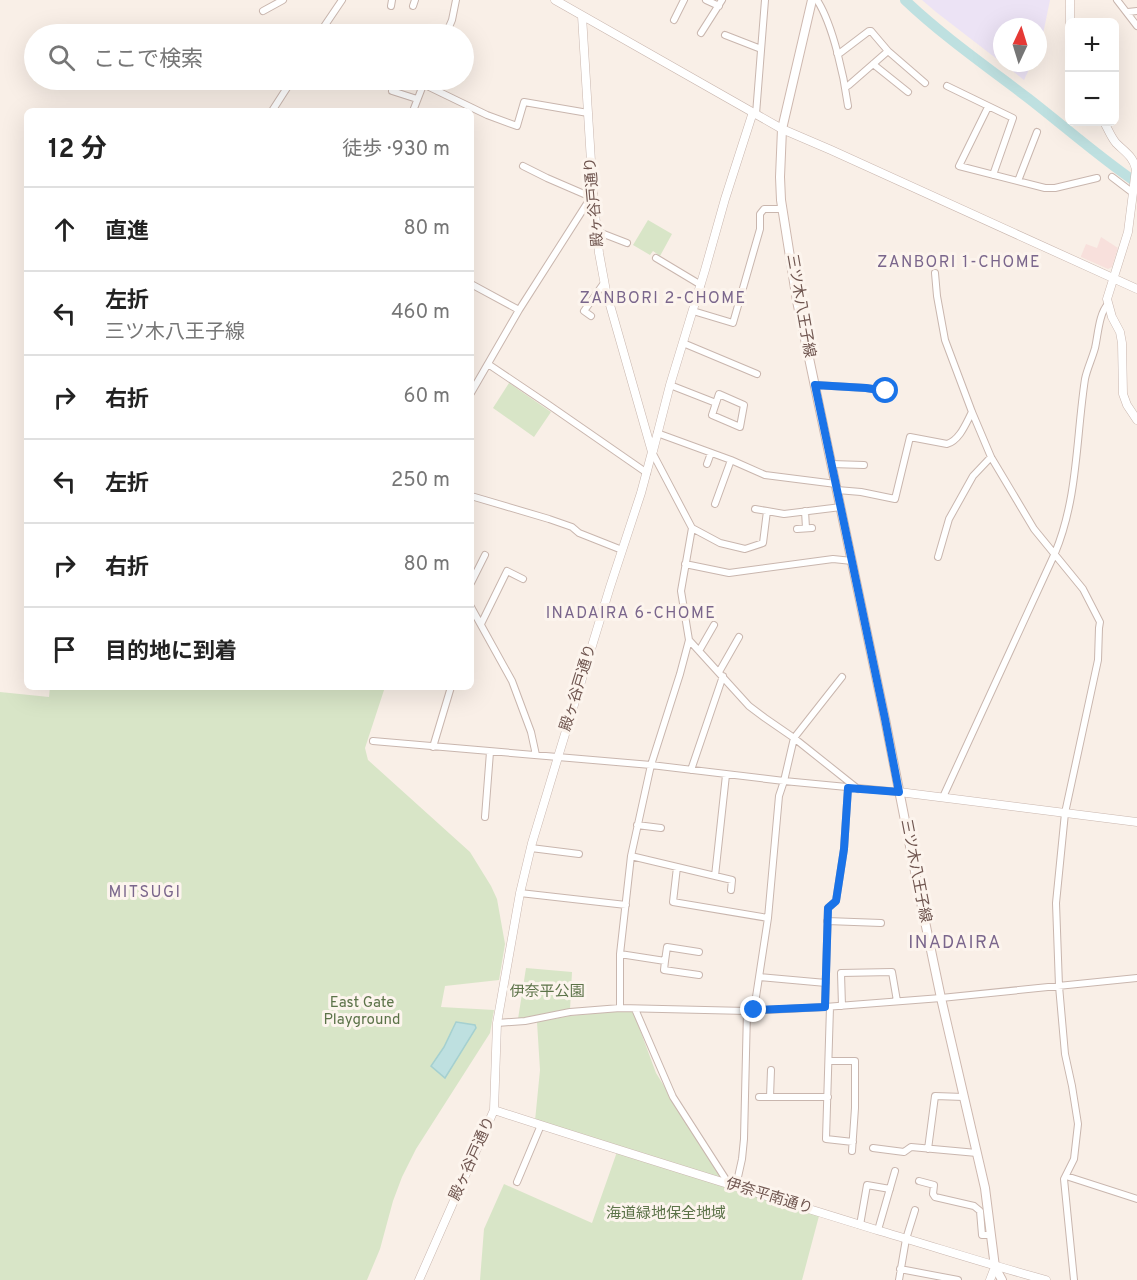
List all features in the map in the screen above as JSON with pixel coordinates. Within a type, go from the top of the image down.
[{"type":"main road","name":"三ツ木八王子線","points":[[812,0],[782,129],[780,177],[782,209],[797,301],[941,998],[985,1188],[995,1267],[1002,1280]]},
{"type":"street","points":[[263,11],[283,0]]},
{"type":"street","points":[[326,24],[342,0]]},
{"type":"street","points":[[450,24],[456,0]]},
{"type":"street","points":[[557,0],[782,129],[1137,289]]},
{"type":"street","points":[[674,20],[684,0]]},
{"type":"street","points":[[701,33],[720,3],[706,0]]},
{"type":"street","points":[[765,0],[754,113],[725,199],[652,452],[692,528],[720,543],[745,549],[763,543],[767,511]]},
{"type":"street","points":[[817,0],[829,23],[846,87],[848,106]]},
{"type":"street","points":[[1070,0],[1070,18]]},
{"type":"street","points":[[1118,0],[1137,26]]},
{"type":"street","points":[[1128,12],[1137,11]]},
{"type":"street","name":"殿ヶ谷戸通り","points":[[421,1279],[494,1110],[497,1023],[520,893],[558,757],[652,452],[604,283],[592,195],[582,16]]},
{"type":"street","points":[[837,53],[871,31],[888,51],[925,83]]},
{"type":"street","points":[[725,35],[761,49]]},
{"type":"street","points":[[846,87],[888,51]]},
{"type":"street","points":[[873,64],[908,92]]},
{"type":"street","points":[[947,86],[1013,118],[993,175]]},
{"type":"street","points":[[275,108],[286,90]]},
{"type":"street","points":[[414,108],[421,90]]},
{"type":"street","points":[[439,90],[474,108]]},
{"type":"street","points":[[392,91],[417,99]]},
{"type":"street","points":[[474,108],[517,126],[524,102],[588,112]]},
{"type":"street","points":[[988,106],[959,166],[1050,188],[1097,178]]},
{"type":"street","points":[[1106,126],[1113,139],[1130,154],[1136,172],[1128,232],[1107,295],[1107,304],[1120,332],[1122,343],[1123,394],[1137,420]]},
{"type":"street","points":[[1018,181],[1037,132]]},
{"type":"street","points":[[474,388],[519,310],[592,195],[523,166]]},
{"type":"street","points":[[1112,177],[1133,192]]},
{"type":"street","points":[[693,311],[733,323],[760,229],[760,214],[764,209],[782,209]]},
{"type":"street","points":[[596,231],[627,243]]},
{"type":"street","points":[[656,258],[701,285]]},
{"type":"street","points":[[935,273],[945,340],[992,457],[1034,529],[1083,589],[1101,622],[1098,660],[1065,813],[1056,903],[1059,986],[1065,1054],[1078,1124],[1074,1159],[1064,1179],[1074,1280]]},
{"type":"street","points":[[591,316],[584,311],[604,283]]},
{"type":"street","points":[[474,286],[519,310]]},
{"type":"street","points":[[943,797],[1055,553],[1064,528],[1074,483],[1086,377],[1103,311],[1107,304]]},
{"type":"street","points":[[683,343],[757,374]]},
{"type":"street","points":[[488,364],[647,473]]},
{"type":"street","points":[[670,385],[716,403]]},
{"type":"street","points":[[815,385],[886,391]]},
{"type":"street","points":[[719,394],[744,405],[740,427],[712,415],[716,403],[719,394]]},
{"type":"street","points":[[657,433],[731,460],[765,476],[895,499],[910,436],[951,443],[956,440],[972,412]]},
{"type":"street","points":[[707,464],[711,453]]},
{"type":"street","points":[[938,557],[949,519],[973,476],[992,457]]},
{"type":"street","points":[[715,504],[731,460]]},
{"type":"street","points":[[831,464],[864,465]]},
{"type":"street","points":[[474,497],[572,527],[579,533],[622,550]]},
{"type":"street","points":[[755,509],[784,514],[841,507]]},
{"type":"street","points":[[797,529],[809,528],[804,511]]},
{"type":"street","points":[[620,1008],[620,954],[631,856],[651,765],[689,640],[681,591],[692,528]]},
{"type":"street","points":[[474,577],[485,555]]},
{"type":"street","points":[[686,564],[729,573],[833,560],[852,561]]},
{"type":"street","points":[[481,624],[507,571],[523,579]]},
{"type":"street","points":[[474,612],[512,681],[531,732],[536,755]]},
{"type":"street","points":[[699,651],[714,625]]},
{"type":"street","points":[[691,770],[721,674],[739,637]]},
{"type":"street","points":[[689,640],[749,706],[794,738],[858,789]]},
{"type":"street","points":[[754,1010],[768,918],[779,796],[794,738],[842,677]]},
{"type":"street","points":[[433,747],[450,690]]},
{"type":"street","points":[[373,741],[651,765],[784,782],[943,797],[1137,822]]},
{"type":"street","points":[[485,817],[490,752]]},
{"type":"street","points":[[715,876],[726,775]]},
{"type":"street","points":[[848,788],[844,849],[836,901],[828,908],[827,921],[826,983],[829,1061],[826,1139],[853,1142]]},
{"type":"street","points":[[637,825],[662,828]]},
{"type":"street","points":[[531,848],[579,854]]},
{"type":"street","points":[[631,856],[732,880],[731,890]]},
{"type":"street","points":[[677,867],[673,902],[768,918]]},
{"type":"street","points":[[520,893],[626,905]]},
{"type":"street","points":[[827,921],[881,923]]},
{"type":"street","points":[[699,952],[667,947],[664,970],[699,975]]},
{"type":"street","points":[[620,954],[665,962]]},
{"type":"street","points":[[842,1006],[842,974],[892,972],[897,1001]]},
{"type":"street","points":[[760,977],[826,983]]},
{"type":"street","points":[[497,1023],[525,1021],[570,1012],[620,1008],[747,1011],[828,1007],[1137,978]]},
{"type":"street","points":[[635,1009],[673,1097],[727,1184]]},
{"type":"street","points":[[736,1186],[744,1138],[747,1011]]},
{"type":"street","points":[[829,1061],[855,1061],[852,1151]]},
{"type":"street","points":[[770,1097],[771,1070]]},
{"type":"street","points":[[928,1149],[935,1096],[964,1097]]},
{"type":"street","points":[[759,1097],[828,1097]]},
{"type":"street","name":"伊奈平南通り","points":[[494,1110],[995,1267],[1046,1280]]},
{"type":"street","points":[[517,1182],[541,1125]]},
{"type":"street","points":[[873,1148],[904,1152],[911,1147],[977,1153]]},
{"type":"street","points":[[878,1230],[895,1171]]},
{"type":"street","points":[[1066,1176],[1137,1199]]},
{"type":"street","points":[[919,1181],[934,1185],[935,1197],[974,1206],[980,1211],[982,1235],[990,1235]]},
{"type":"street","points":[[860,1225],[867,1185],[890,1189]]},
{"type":"street","points":[[899,1280],[906,1239],[915,1210]]},
{"type":"street","points":[[990,1280],[995,1267]]},
{"type":"street","points":[[900,1269],[958,1280]]},
{"type":"shaded area","points":[[922,0],[1050,0],[1046,18],[993,18],[993,56]]},
{"type":"shaded area","points":[[1014,72],[1028,72],[1024,80]]},
{"type":"shaded area","points":[[1101,237],[1118,248],[1112,267],[1108,269],[1081,257],[1086,244],[1097,248]]},
{"type":"green space","points":[[648,220],[672,234],[660,256],[653,251],[650,255],[633,245]]},
{"type":"green space","points":[[509,383],[551,412],[534,437],[493,408]]},
{"type":"green space","name":"East Gate Playground","points":[[50,690],[384,690],[365,748],[368,760],[470,852],[491,886],[497,899],[505,944],[499,980],[445,986],[441,1007],[494,1010],[490,1033],[416,1149],[402,1177],[380,1249],[367,1280],[0,1280],[0,692],[49,697]]},
{"type":"green space","name":"伊奈平公園","points":[[526,968],[572,972],[570,1010],[518,1019]]},
{"type":"green space","name":"海道緑地保全地域","points":[[633,1011],[656,1073],[726,1186],[819,1216],[802,1280],[480,1280],[484,1229],[504,1184],[592,1223],[618,1149],[535,1121],[540,1070],[537,1022]]},
{"type":"water","points":[[456,1022],[475,1025],[476,1028],[445,1078],[431,1066],[444,1047]]},
{"type":"waterway","points":[[905,0],[950,38],[1137,183]]},
{"type":"district","name":"ZANBORI 1-CHOME","points":[[959,263]]},
{"type":"district","name":"ZANBORI 2-CHOME","points":[[663,299]]},
{"type":"district","name":"INADAIRA 6-CHOME","points":[[631,614]]},
{"type":"district","name":"MITSUGI","points":[[145,893]]},
{"type":"district","name":"INADAIRA","points":[[955,943]]},
{"type":"route","points":[[754,1010],[825,1007],[828,908],[836,901],[844,849],[848,788],[899,792],[815,385],[886,391]]}]
